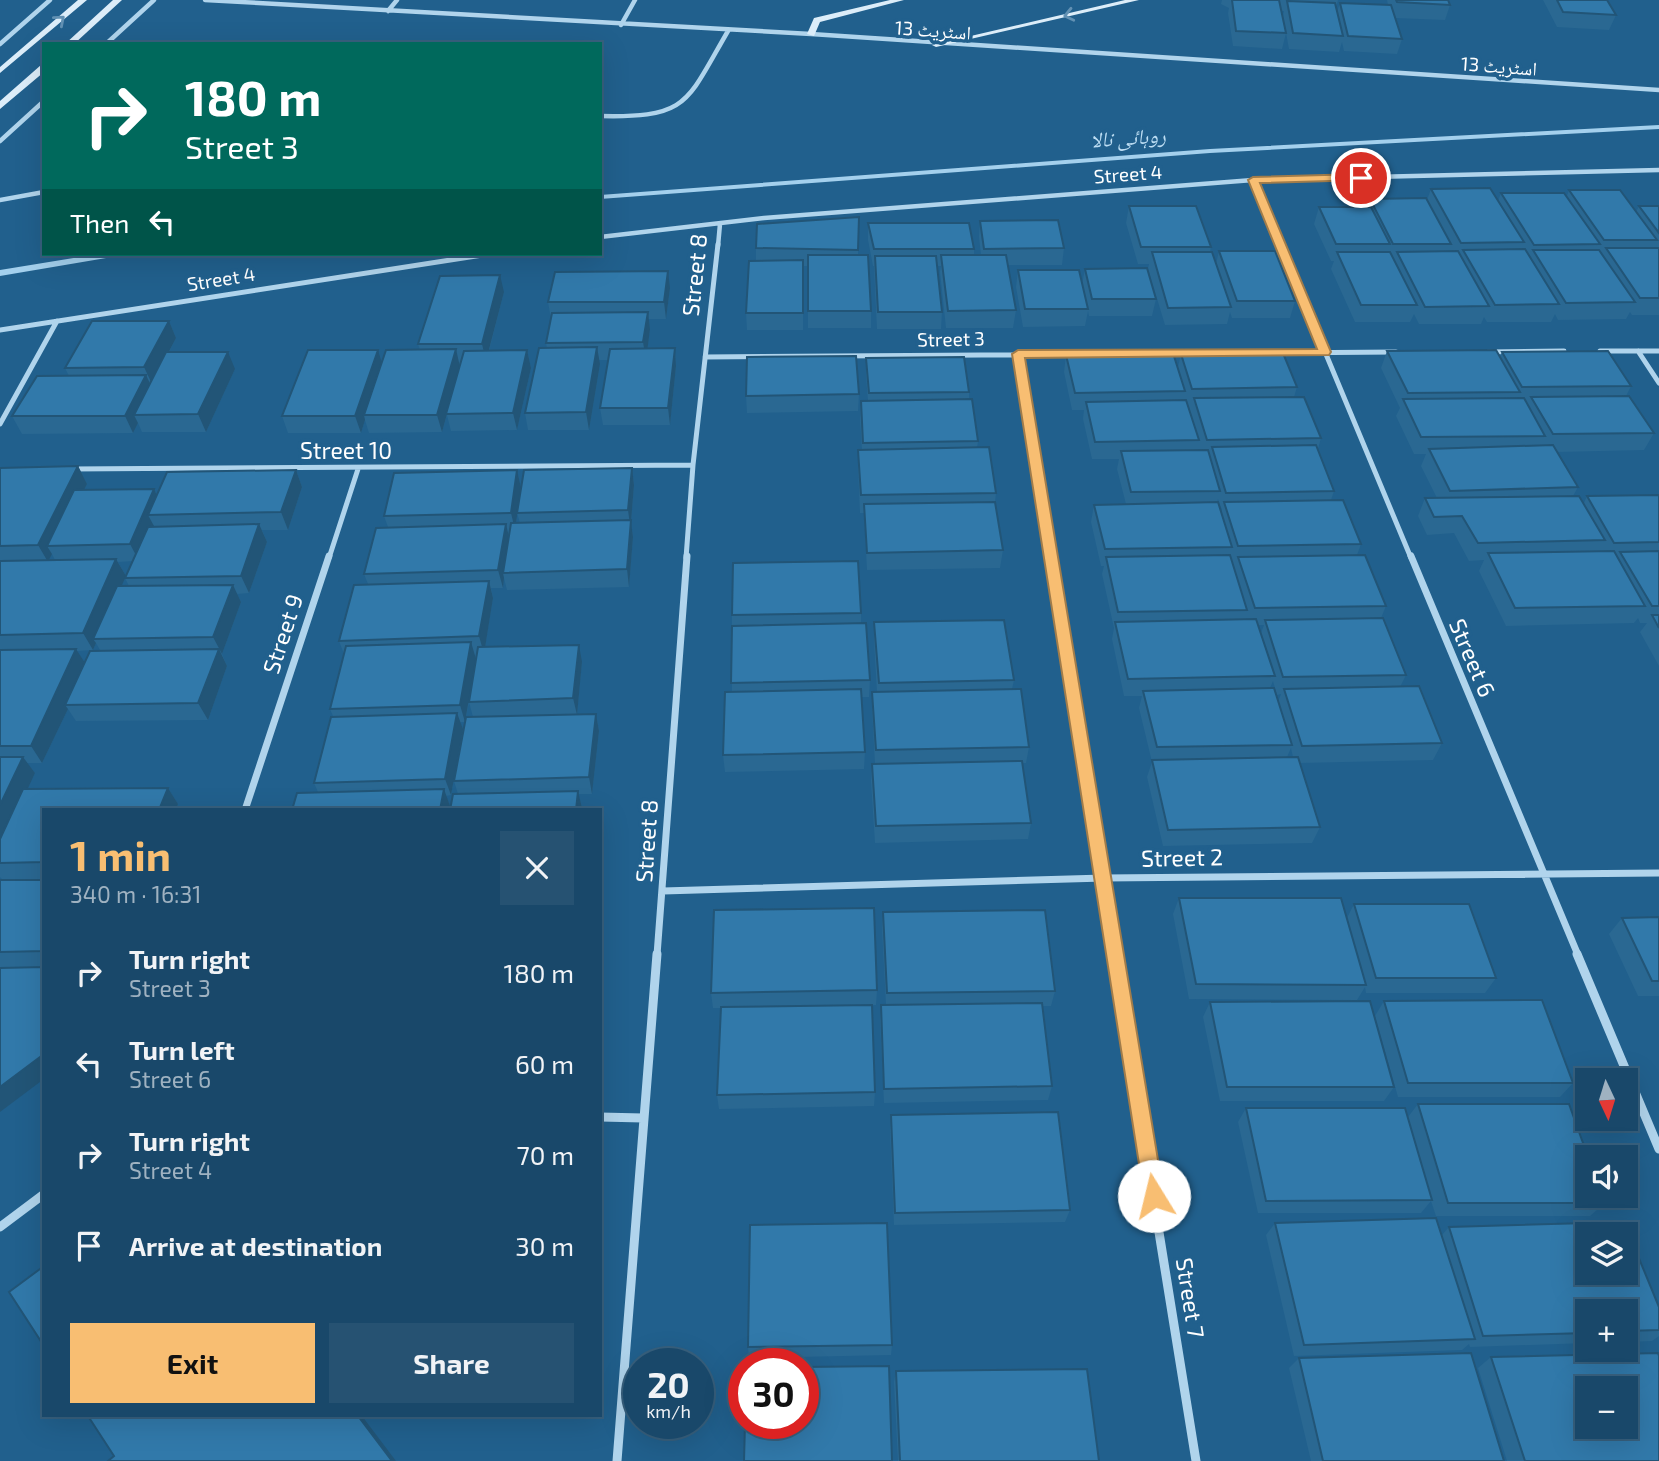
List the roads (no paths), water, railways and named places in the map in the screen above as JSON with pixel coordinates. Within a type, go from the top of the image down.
[{"type":"street","points":[[0,44],[50,0]]},
{"type":"street","points":[[0,71],[83,0]]},
{"type":"street","points":[[71,42],[118,0]]},
{"type":"street","points":[[108,42],[154,0]]},
{"type":"street","name":"اسٹریٹ 13","points":[[205,0],[811,34],[936,45],[1659,90]]},
{"type":"street","points":[[388,11],[397,0]]},
{"type":"street","points":[[621,25],[635,0]]},
{"type":"street","points":[[936,45],[1135,0]]},
{"type":"street","points":[[811,34],[817,20],[894,1]]},
{"type":"street","points":[[602,116],[644,116],[665,112],[681,104],[728,31]]},
{"type":"street","points":[[0,106],[42,69]]},
{"type":"street","points":[[0,141],[42,103]]},
{"type":"street","name":"Street 4","points":[[602,237],[764,218],[1253,180],[1659,170]]},
{"type":"street","name":"Street 6","points":[[1253,180],[1659,1149]]},
{"type":"street","points":[[0,200],[42,192]]},
{"type":"street","name":"Street 8","points":[[617,1461],[663,891],[693,465],[720,224]]},
{"type":"street","name":"Street 4","points":[[0,330],[476,256]]},
{"type":"street","points":[[0,424],[57,321]]},
{"type":"street","points":[[1475,352],[1570,351]]},
{"type":"street","points":[[1597,351],[1659,351]]},
{"type":"street","points":[[1638,351],[1659,383]]},
{"type":"street","name":"Street 3","points":[[705,357],[1407,352]]},
{"type":"street","name":"Street 7","points":[[1018,354],[1196,1461]]},
{"type":"street","name":"Street 10","points":[[69,469],[693,465]]},
{"type":"street","name":"Street 9","points":[[246,808],[358,469]]},
{"type":"street","name":"Street 2","points":[[663,891],[1104,878],[1659,873]]},
{"type":"street","points":[[602,1118],[643,1118]]},
{"type":"street","points":[[0,1227],[42,1196]]},
{"type":"waterway","name":"روہائی نالا","points":[[602,197],[1210,151],[1659,127]]},
{"type":"waterway","name":"روہائی نالا","points":[[0,273],[100,256]]}]
